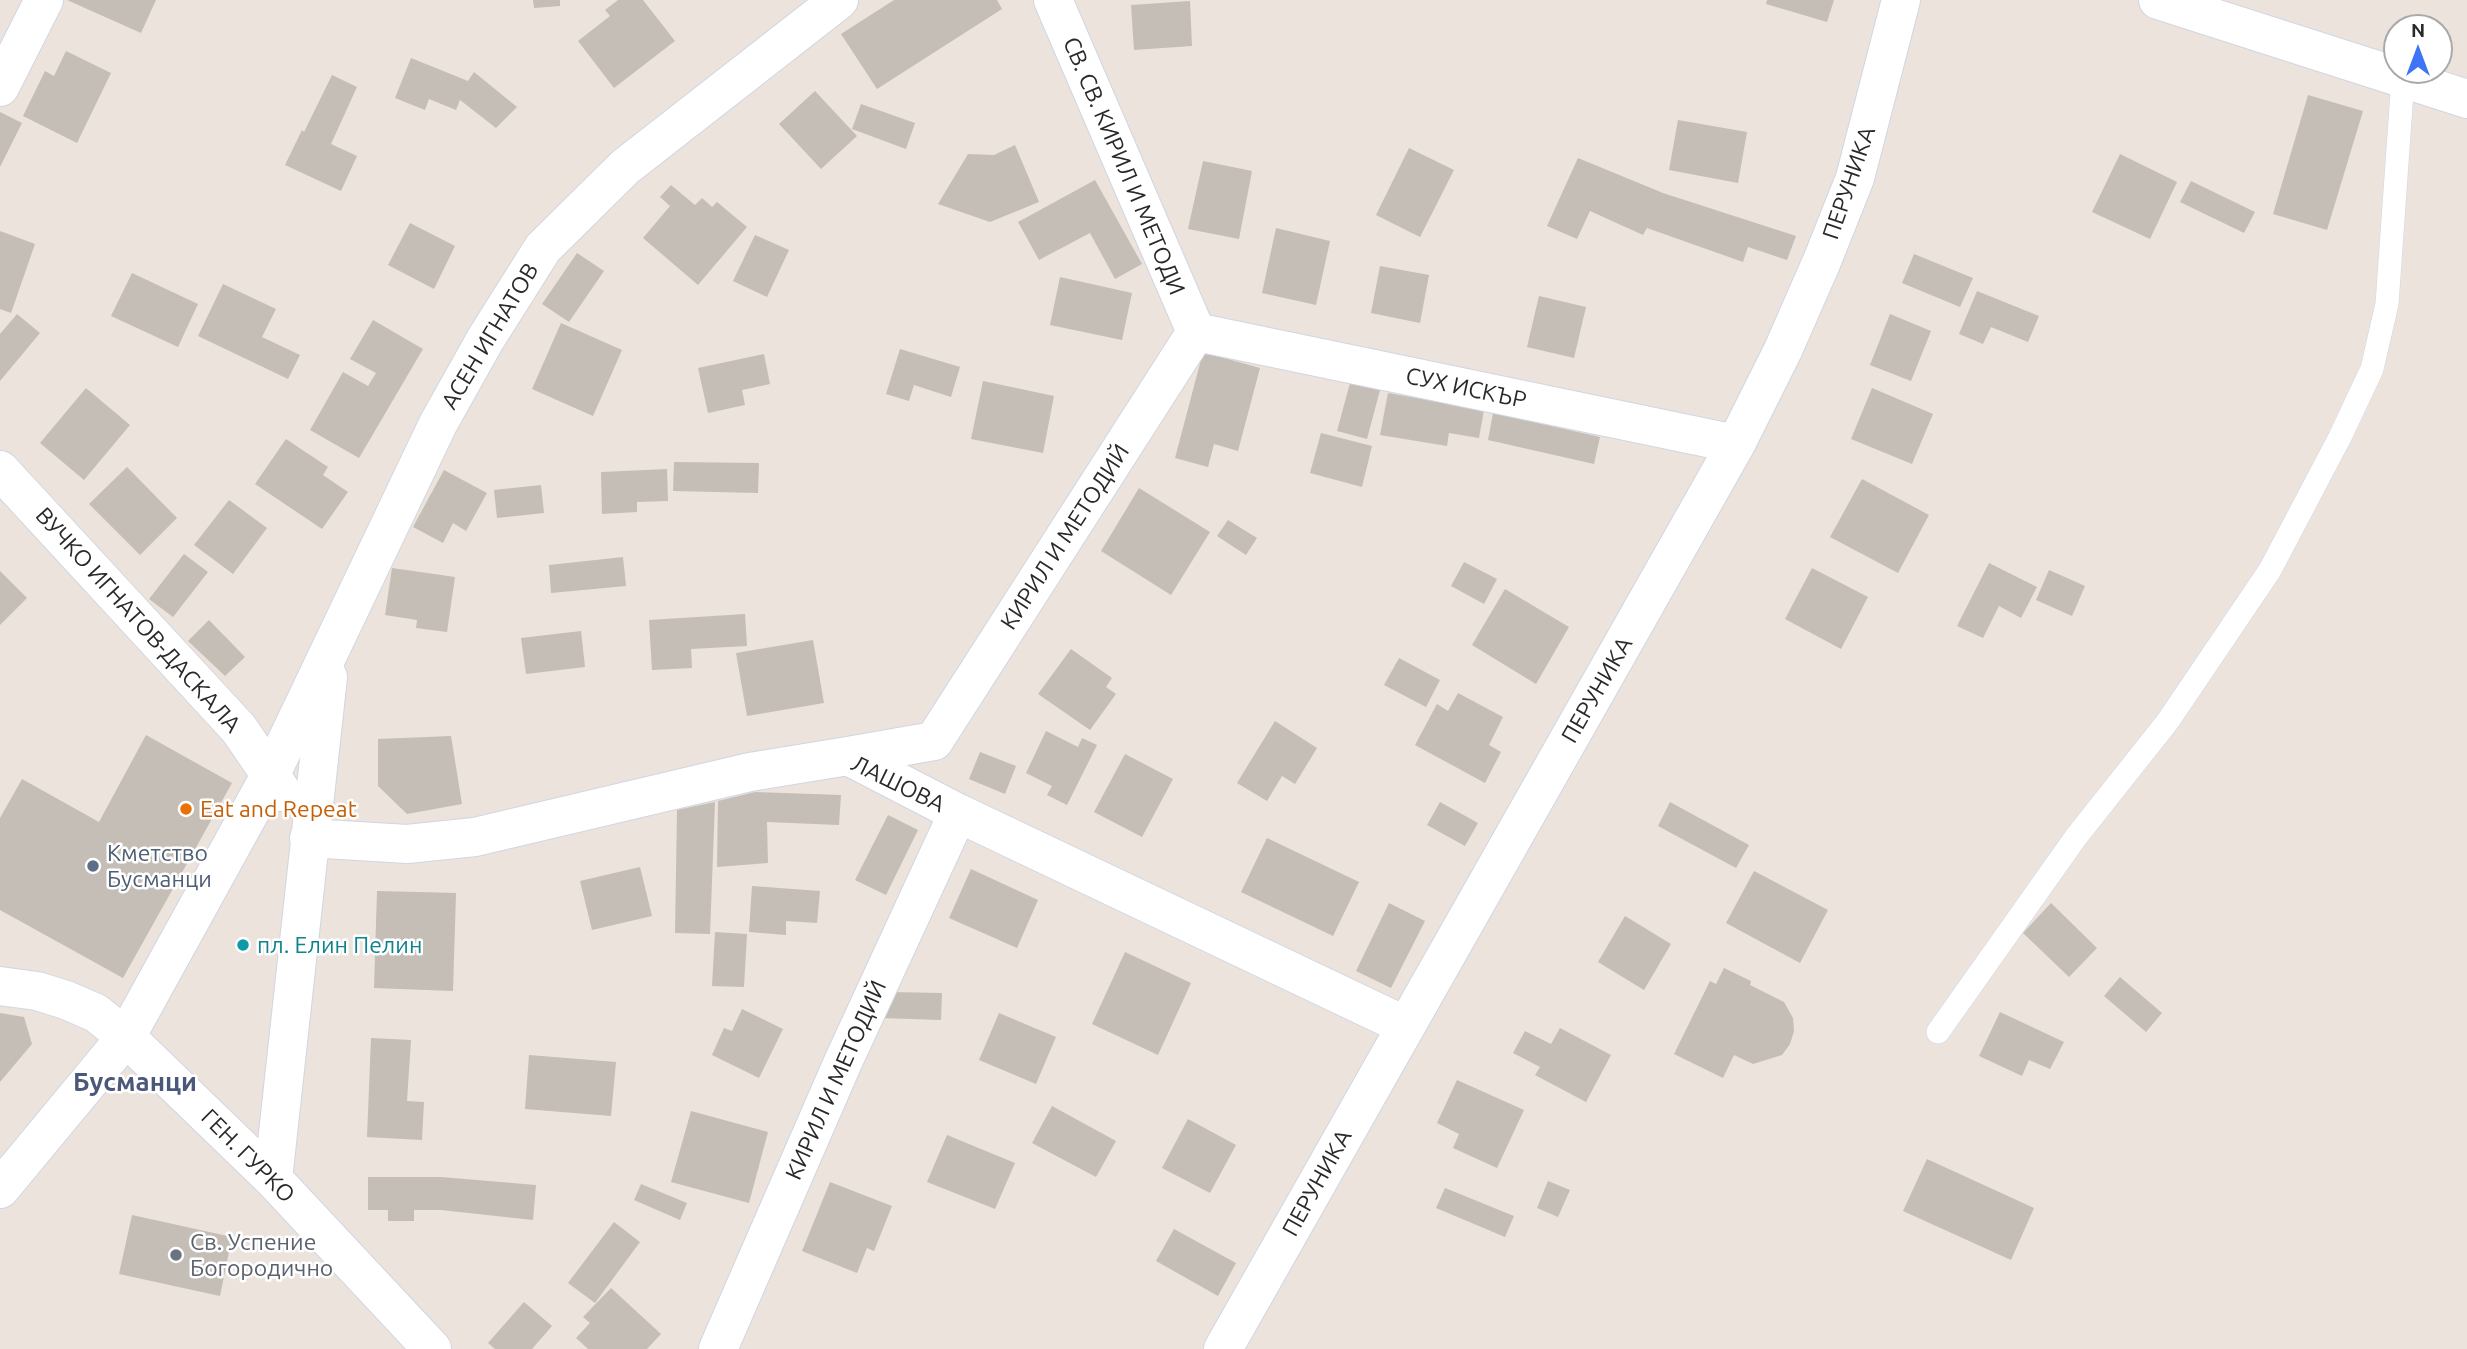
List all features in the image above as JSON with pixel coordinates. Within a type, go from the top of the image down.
[{"type":"street","points":[[0,87],[44,0]]},
{"type":"street","name":"АСЕН ИГНАТОВ","points":[[0,1189],[126,1037],[271,774],[438,424],[485,340],[543,248],[625,167],[839,0]]},
{"type":"street","name":"СВ. СВ. КИРИЛ И МЕТОДИ","points":[[1052,0],[1196,332]]},
{"type":"street","name":"ПЕРУНИКА","points":[[1223,1349],[1736,444],[1788,338],[1855,178],[1901,0]]},
{"type":"street","points":[[2158,0],[2383,72]]},
{"type":"street","points":[[2421,84],[2467,99]]},
{"type":"street","name":"СУХ ИСКЪР","points":[[1196,332],[1736,444]]},
{"type":"street","name":"КИРИЛ И МЕТОДИЙ","points":[[910,788],[934,741],[1196,332]]},
{"type":"street","name":"ВУЧКО ИГНАТОВ-ДАСКАЛА","points":[[0,470],[239,729],[271,774],[309,838]]},
{"type":"street","points":[[273,1179],[332,645]]},
{"type":"street","points":[[848,756],[934,741]]},
{"type":"street","name":"ЛАШОВА","points":[[309,838],[407,844],[475,837],[750,772],[848,756],[958,813],[1406,1026]]},
{"type":"street","name":"КИРИЛ И МЕТОДИЙ","points":[[718,1349],[838,1074],[958,813]]},
{"type":"street","name":"ГЕН. ГУРКО","points":[[0,986],[66,1000],[96,1013],[126,1037],[273,1179],[432,1349]]},
{"type":"lane","points":[[1938,1032],[2076,836],[2168,721],[2270,570],[2340,437],[2372,369],[2387,303],[2403,84]]},
{"type":"building","points":[[67,0],[156,0],[141,33]]},
{"type":"building","points":[[533,0],[560,0],[560,6],[534,8]]},
{"type":"building","points":[[618,0],[643,0],[675,41],[614,88],[578,41],[610,16],[605,10]]},
{"type":"building","points":[[894,0],[997,0],[1002,9],[877,89],[841,34]]},
{"type":"building","points":[[1767,0],[1834,0],[1827,22],[1766,4]]},
{"type":"building","points":[[1190,1],[1192,46],[1134,50],[1131,5]]},
{"type":"building","points":[[66,51],[111,73],[77,143],[23,116],[45,71],[54,76]]},
{"type":"building","points":[[411,58],[468,81],[474,72],[517,107],[496,128],[460,100],[456,110],[429,99],[425,110],[395,98]]},
{"type":"building","points":[[332,75],[357,87],[331,144],[357,156],[341,191],[285,165]]},
{"type":"building","points":[[815,91],[857,136],[821,169],[779,124]]},
{"type":"building","points":[[2308,95],[2363,111],[2327,230],[2273,214]]},
{"type":"building","points":[[861,104],[915,123],[906,149],[852,129]]},
{"type":"building","points":[[0,112],[22,123],[0,167]]},
{"type":"building","points":[[1678,120],[1747,132],[1738,183],[1669,170]]},
{"type":"building","points":[[1015,145],[1039,202],[990,222],[938,204],[968,154],[994,155]]},
{"type":"building","points":[[1409,148],[1454,170],[1420,237],[1376,215]]},
{"type":"building","points":[[2120,154],[2177,182],[2150,239],[2092,212]]},
{"type":"building","points":[[1578,158],[1663,193],[1796,236],[1787,260],[1748,247],[1743,262],[1647,228],[1643,235],[1590,211],[1577,239],[1547,226]]},
{"type":"building","points":[[1203,161],[1252,171],[1239,239],[1188,229]]},
{"type":"building","points":[[1095,180],[1142,264],[1115,279],[1090,233],[1039,260],[1018,222]]},
{"type":"building","points":[[2191,181],[2255,212],[2244,233],[2180,202]]},
{"type":"building","points":[[671,185],[695,205],[702,198],[712,207],[717,202],[747,227],[698,285],[643,238],[670,206],[660,197]]},
{"type":"building","points":[[410,223],[455,246],[434,289],[388,265]]},
{"type":"building","points":[[1276,228],[1330,241],[1316,305],[1262,293]]},
{"type":"building","points":[[0,231],[35,244],[11,313],[0,309]]},
{"type":"building","points":[[755,235],[789,250],[767,297],[733,281]]},
{"type":"building","points":[[577,253],[604,271],[569,322],[542,304]]},
{"type":"building","points":[[1914,254],[1973,278],[1960,307],[1902,283]]},
{"type":"building","points":[[1380,266],[1429,275],[1420,323],[1371,313]]},
{"type":"building","points":[[132,273],[198,304],[178,347],[111,316]]},
{"type":"building","points":[[1060,277],[1132,293],[1122,340],[1050,325]]},
{"type":"building","points":[[223,284],[276,309],[262,337],[300,355],[288,379],[198,336]]},
{"type":"building","points":[[1977,291],[2039,316],[2028,342],[1991,327],[1983,344],[1959,334]]},
{"type":"building","points":[[1539,296],[1586,307],[1574,358],[1527,347]]},
{"type":"building","points":[[17,314],[40,333],[0,381],[0,334]]},
{"type":"building","points":[[1890,314],[1931,331],[1911,381],[1870,365]]},
{"type":"building","points":[[373,320],[423,349],[359,458],[310,430],[343,372],[368,386],[376,373],[350,359]]},
{"type":"building","points":[[561,323],[622,350],[593,416],[532,389]]},
{"type":"building","points":[[900,349],[960,367],[951,397],[914,385],[909,401],[886,394]]},
{"type":"building","points":[[1203,352],[1260,368],[1238,451],[1214,444],[1208,467],[1175,458]]},
{"type":"building","points":[[764,354],[770,384],[742,390],[745,405],[708,413],[698,368]]},
{"type":"building","points":[[983,381],[1054,396],[1043,453],[971,439]]},
{"type":"building","points":[[1350,383],[1380,390],[1367,439],[1337,431]]},
{"type":"building","points":[[86,388],[130,425],[84,480],[40,443]]},
{"type":"building","points":[[1872,388],[1933,414],[1912,464],[1851,439]]},
{"type":"building","points":[[1388,393],[1484,410],[1479,438],[1449,433],[1447,446],[1380,435]]},
{"type":"building","points":[[1493,413],[1600,437],[1594,464],[1488,440]]},
{"type":"building","points":[[1321,433],[1372,446],[1362,487],[1310,473]]},
{"type":"building","points":[[286,439],[328,467],[323,475],[348,492],[322,529],[255,484]]},
{"type":"building","points":[[674,462],[759,463],[758,493],[673,491]]},
{"type":"building","points":[[127,467],[177,518],[140,555],[89,504]]},
{"type":"building","points":[[667,469],[668,501],[637,502],[637,512],[602,514],[601,472]]},
{"type":"building","points":[[444,470],[487,493],[466,531],[453,523],[443,543],[413,527]]},
{"type":"building","points":[[1862,479],[1929,515],[1898,573],[1830,537]]},
{"type":"building","points":[[541,485],[544,513],[497,518],[494,490]]},
{"type":"building","points":[[1139,488],[1210,532],[1171,595],[1101,551]]},
{"type":"building","points":[[229,500],[267,528],[233,574],[194,545]]},
{"type":"building","points":[[1228,520],[1257,538],[1246,555],[1217,536]]},
{"type":"building","points":[[184,554],[208,572],[173,617],[149,599]]},
{"type":"building","points":[[623,557],[626,586],[551,593],[549,565]]},
{"type":"building","points":[[1464,562],[1497,579],[1484,604],[1451,586]]},
{"type":"building","points":[[1989,563],[2037,587],[2021,618],[1999,606],[1983,638],[1957,626]]},
{"type":"building","points":[[392,568],[455,577],[447,632],[416,628],[417,620],[385,615]]},
{"type":"building","points":[[1812,568],[1868,597],[1841,649],[1785,619]]},
{"type":"building","points":[[2049,570],[2085,586],[2072,616],[2036,600]]},
{"type":"building","points":[[0,571],[27,598],[0,625]]},
{"type":"building","points":[[1505,589],[1569,627],[1536,684],[1472,645]]},
{"type":"building","points":[[745,614],[747,646],[691,649],[692,668],[652,670],[649,620]]},
{"type":"building","points":[[209,620],[245,657],[225,676],[188,641]]},
{"type":"building","points":[[581,631],[585,667],[526,674],[521,638]]},
{"type":"building","points":[[813,640],[824,703],[747,716],[736,653]]},
{"type":"building","points":[[1071,649],[1112,678],[1106,687],[1116,694],[1090,730],[1038,694]]},
{"type":"building","points":[[1399,658],[1440,680],[1426,707],[1384,685]]},
{"type":"building","points":[[1458,693],[1503,717],[1489,745],[1501,752],[1485,783],[1415,745],[1437,704],[1448,711]]},
{"type":"building","points":[[1275,721],[1317,748],[1295,784],[1282,776],[1267,801],[1237,783]]},
{"type":"building","points":[[1046,731],[1078,747],[1082,738],[1097,745],[1067,805],[1047,795],[1052,786],[1026,773]]},
{"type":"building","name":"Кметство Бусманци","points":[[146,735],[232,783],[123,978],[0,910],[0,818],[22,779],[99,822]]},
{"type":"building","points":[[451,736],[462,804],[407,814],[378,786],[378,739]]},
{"type":"building","points":[[980,752],[1016,766],[1005,794],[969,779]]},
{"type":"building","points":[[1125,754],[1173,779],[1142,837],[1094,812]]},
{"type":"building","points":[[755,792],[841,795],[839,825],[767,822],[768,863],[717,867],[718,801]]},
{"type":"building","points":[[715,802],[710,934],[675,933],[677,810]]},
{"type":"building","points":[[1440,802],[1478,823],[1465,846],[1427,825]]},
{"type":"building","points":[[1670,802],[1749,845],[1736,868],[1658,826]]},
{"type":"building","points":[[888,815],[918,830],[886,895],[855,880]]},
{"type":"building","points":[[1267,838],[1359,882],[1333,936],[1241,892]]},
{"type":"building","points":[[640,867],[652,916],[592,930],[580,881]]},
{"type":"building","points":[[971,869],[1038,900],[1017,948],[949,918]]},
{"type":"building","points":[[1754,871],[1828,910],[1800,963],[1726,923]]},
{"type":"building","points":[[752,886],[820,891],[817,923],[786,921],[786,935],[749,932]]},
{"type":"building","points":[[377,891],[456,893],[453,991],[374,988]]},
{"type":"building","points":[[1389,903],[1425,921],[1391,988],[1356,971]]},
{"type":"building","points":[[2051,903],[2097,948],[2069,977],[2023,933]]},
{"type":"building","points":[[1625,916],[1671,944],[1644,990],[1598,962]]},
{"type":"building","points":[[715,932],[747,934],[744,987],[712,986]]},
{"type":"building","points":[[1125,952],[1191,983],[1158,1055],[1092,1024]]},
{"type":"building","points":[[1724,968],[1784,1002],[1793,1018],[1794,1031],[1790,1044],[1782,1055],[1753,1064],[1734,1055],[1723,1078],[1674,1054],[1710,981],[1716,984]]},
{"type":"building","points":[[2120,977],[2162,1013],[2146,1032],[2104,996]]},
{"type":"building","points":[[890,992],[942,993],[941,1020],[881,1018]]},
{"type":"building","points":[[742,1009],[783,1029],[759,1078],[712,1055],[724,1028],[732,1031]]},
{"type":"building","points":[[2000,1012],[2064,1042],[2050,1069],[2029,1060],[2022,1076],[1979,1056]]},
{"type":"building","points":[[0,1013],[24,1017],[32,1044],[0,1082]]},
{"type":"building","points":[[999,1013],[1056,1037],[1036,1084],[979,1060]]},
{"type":"building","points":[[1560,1028],[1611,1055],[1586,1102],[1535,1075],[1540,1067],[1513,1053],[1525,1031],[1551,1044]]},
{"type":"building","points":[[371,1038],[411,1040],[407,1101],[424,1102],[422,1140],[367,1137]]},
{"type":"building","points":[[529,1055],[616,1062],[611,1116],[525,1109]]},
{"type":"building","points":[[1457,1080],[1524,1110],[1497,1168],[1453,1148],[1459,1134],[1437,1123]]},
{"type":"building","points":[[1052,1106],[1116,1141],[1096,1177],[1032,1143]]},
{"type":"building","points":[[691,1111],[768,1132],[749,1203],[671,1182]]},
{"type":"building","points":[[1188,1119],[1236,1145],[1210,1193],[1162,1168]]},
{"type":"building","points":[[947,1135],[1015,1163],[995,1209],[927,1182]]},
{"type":"building","points":[[1927,1159],[2034,1208],[2011,1260],[1903,1211]]},
{"type":"building","points":[[368,1177],[441,1177],[536,1185],[533,1220],[441,1210],[414,1210],[414,1221],[388,1221],[388,1210],[368,1210]]},
{"type":"building","points":[[1548,1181],[1570,1190],[1558,1217],[1537,1208]]},
{"type":"building","points":[[830,1182],[892,1206],[874,1251],[867,1248],[857,1273],[802,1251]]},
{"type":"building","points":[[641,1184],[687,1203],[680,1220],[634,1200]]},
{"type":"building","points":[[1445,1188],[1514,1216],[1505,1237],[1436,1208]]},
{"type":"building","name":"Св. Успение Богородично","points":[[132,1215],[232,1237],[220,1296],[119,1274]]},
{"type":"building","points":[[614,1222],[640,1242],[595,1303],[568,1283]]},
{"type":"building","points":[[1174,1229],[1236,1263],[1218,1296],[1156,1261]]},
{"type":"building","points":[[611,1288],[661,1334],[647,1349],[588,1349],[576,1338],[590,1323],[583,1317]]},
{"type":"building","points":[[524,1302],[552,1326],[532,1349],[495,1349],[488,1343]]},
{"type":"place","name":"Eat and Repeat","points":[[186,809]]},
{"type":"place","name":"Кметство Бусманци","points":[[93,866]]},
{"type":"place","name":"пл. Елин Пелин","points":[[243,945]]},
{"type":"place","name":"Св. Успение Богородично","points":[[176,1255]]},
{"type":"district","name":"Бусманци","points":[[135,1082]]}]
